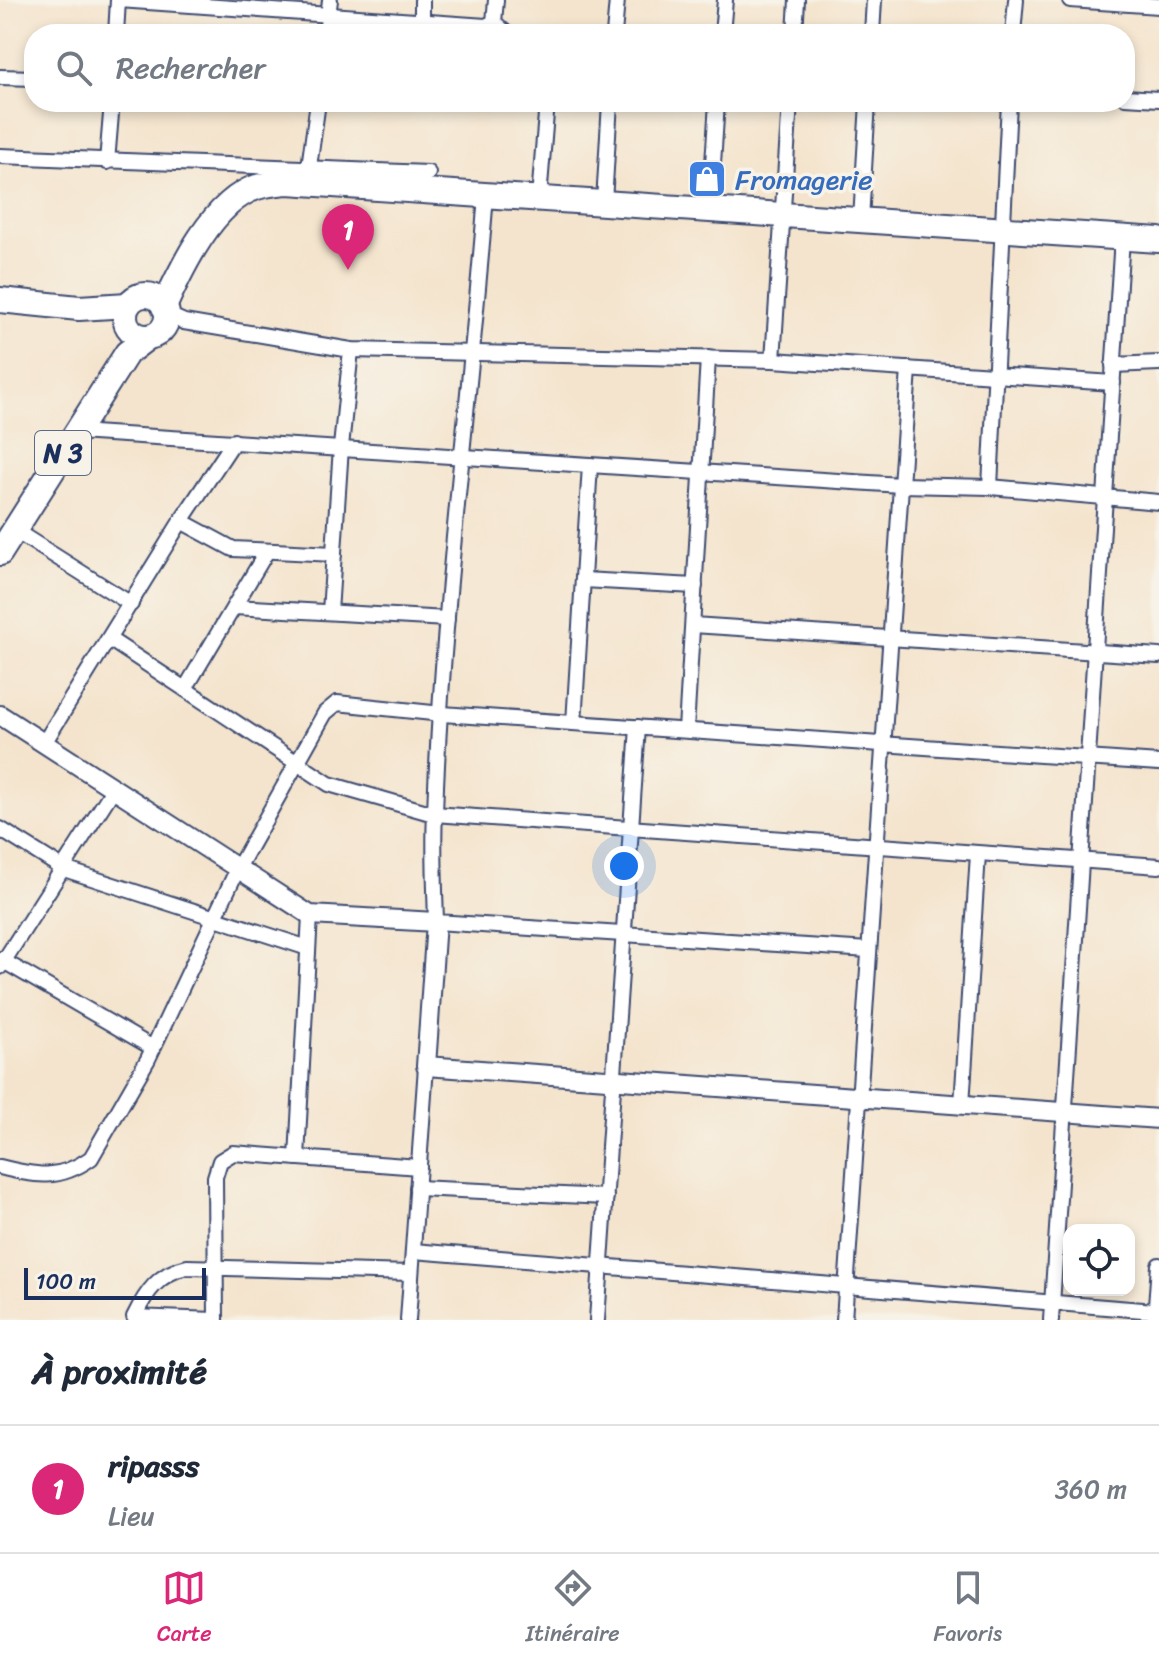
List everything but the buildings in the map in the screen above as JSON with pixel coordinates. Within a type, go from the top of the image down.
[{"type":"main road","name":"N 3","points":[[0,553],[209,227],[240,195],[256,187],[308,174],[486,195],[1159,240]]},
{"type":"main road","points":[[0,300],[79,308],[148,321]]},
{"type":"street","points":[[117,24],[118,0],[329,7],[465,24]]},
{"type":"street","points":[[422,0],[422,20]]},
{"type":"street","points":[[490,24],[494,22],[496,0]]},
{"type":"street","points":[[615,24],[617,0]]},
{"type":"street","points":[[723,24],[725,0]]},
{"type":"street","points":[[796,24],[797,0]]},
{"type":"street","points":[[873,24],[874,0]]},
{"type":"street","points":[[1014,24],[1016,0]]},
{"type":"street","points":[[1070,0],[1159,6]]},
{"type":"street","points":[[0,77],[24,78]]},
{"type":"street","points":[[1135,98],[1159,99]]},
{"type":"street","points":[[107,162],[111,112]]},
{"type":"street","points":[[308,174],[317,112]]},
{"type":"street","points":[[539,198],[546,112]]},
{"type":"street","points":[[604,202],[609,112]]},
{"type":"street","points":[[710,210],[716,112]]},
{"type":"street","points":[[773,360],[789,112]]},
{"type":"street","points":[[861,220],[867,112]]},
{"type":"street","points":[[990,487],[1008,112]]},
{"type":"street","points":[[0,156],[308,174],[428,173]]},
{"type":"street","points":[[408,1320],[436,922],[434,814],[447,619],[461,455],[474,352],[486,195]]},
{"type":"street","points":[[1051,1320],[1122,238]]},
{"type":"street","points":[[148,321],[351,350],[773,360],[1113,383]]},
{"type":"street","points":[[330,612],[351,350]]},
{"type":"street","points":[[686,730],[708,358]]},
{"type":"street","points":[[1113,365],[1159,363]]},
{"type":"street","points":[[844,1320],[909,369]]},
{"type":"street","points":[[77,432],[901,485],[990,487],[1159,502]]},
{"type":"street","points":[[44,743],[234,441]]},
{"type":"street","points":[[574,723],[590,465]]},
{"type":"street","points":[[181,521],[233,549],[334,554]]},
{"type":"street","points":[[14,530],[131,604]]},
{"type":"street","points":[[233,549],[253,578]]},
{"type":"street","points":[[185,689],[267,551]]},
{"type":"street","points":[[583,580],[695,586]]},
{"type":"street","points":[[234,607],[447,619]]},
{"type":"street","points":[[693,625],[1159,656]]},
{"type":"street","points":[[109,639],[329,784],[434,814],[1159,866]]},
{"type":"street","points":[[0,1167],[49,1176],[77,1168],[91,1158],[153,1048],[238,868],[325,713],[337,703],[442,714],[1159,763]]},
{"type":"street","points":[[0,715],[310,915],[869,950]]},
{"type":"street","points":[[597,1320],[638,727]]},
{"type":"street","points":[[114,788],[1,962],[153,1048]]},
{"type":"street","points":[[0,829],[64,869],[308,948]]},
{"type":"street","points":[[962,1105],[978,854]]},
{"type":"street","points":[[297,1158],[310,915]]},
{"type":"street","points":[[426,1066],[1159,1119]]},
{"type":"street","points":[[411,1273],[214,1267],[187,1267],[172,1270],[144,1296],[134,1317],[216,1320],[214,1267],[215,1177],[220,1161],[233,1153],[419,1167]]},
{"type":"street","points":[[417,1188],[606,1197]]},
{"type":"street","points":[[413,1251],[1052,1302],[1155,1315],[1159,1268]]},
{"type":"place","name":"Fromagerie","points":[[707,179]]},
{"type":"place","name":"ripasss","points":[[348,270]]}]
